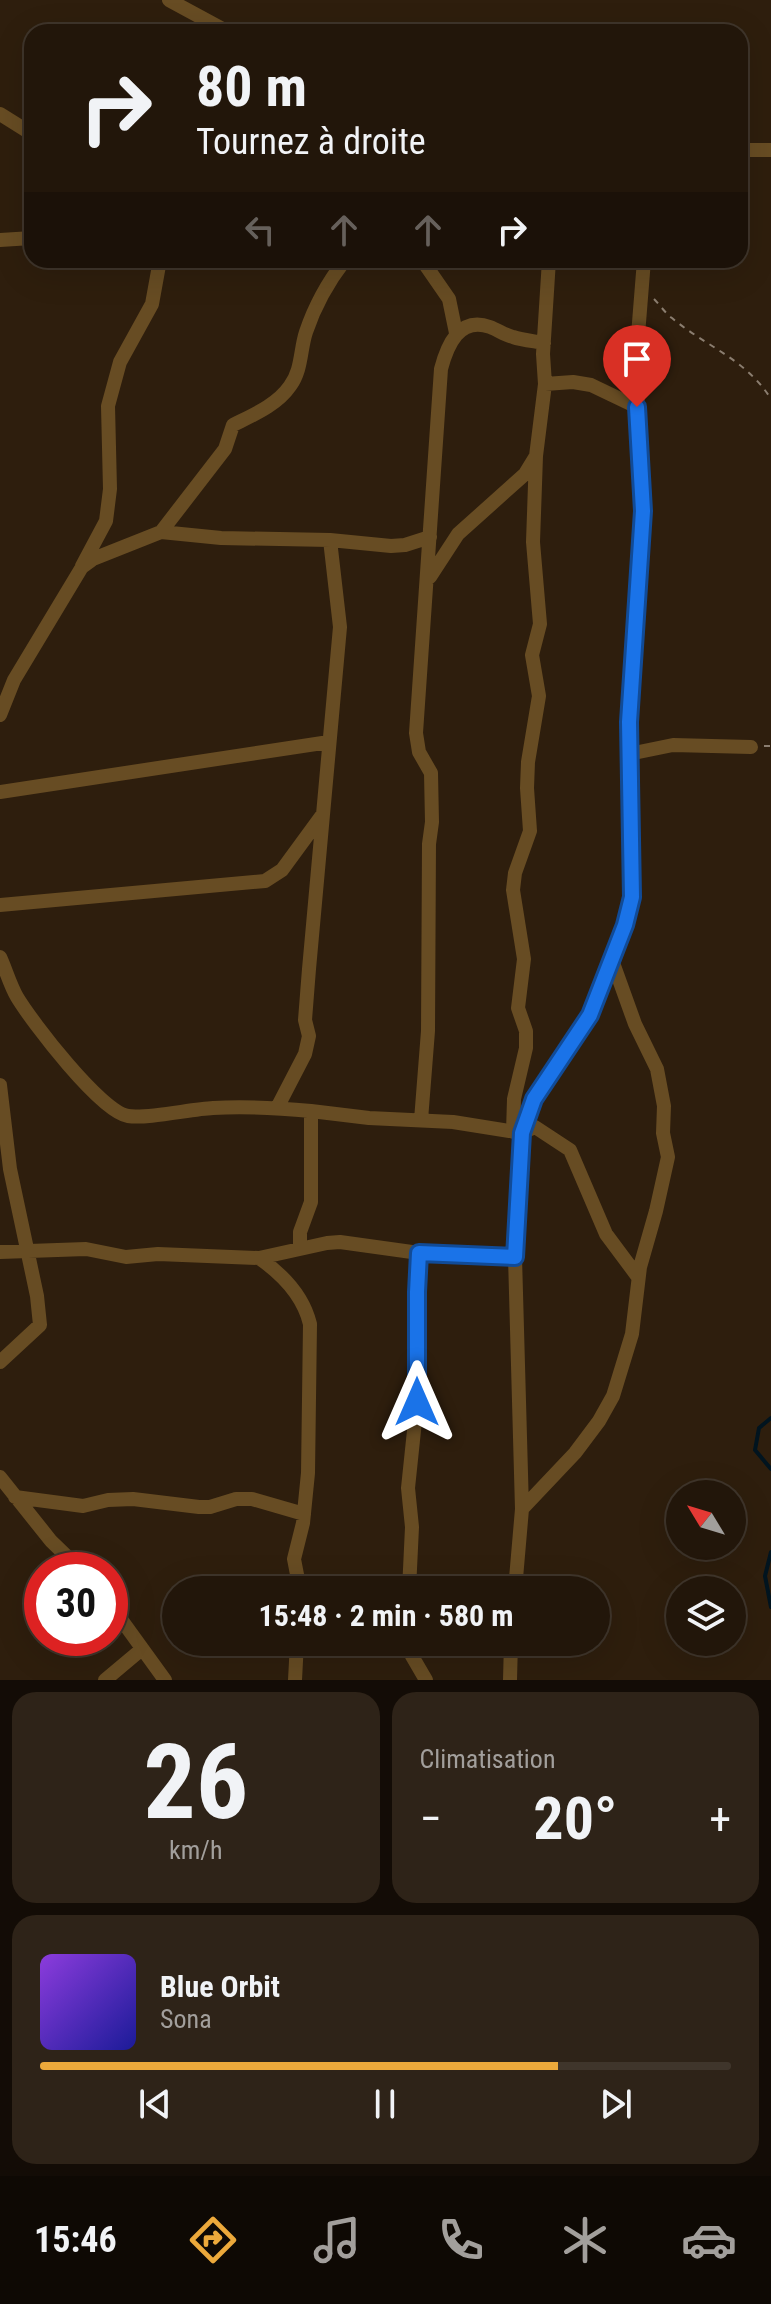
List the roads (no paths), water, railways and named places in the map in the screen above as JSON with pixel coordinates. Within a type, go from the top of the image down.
[{"type":"street","points":[[169,0],[213,24]]},
{"type":"street","points":[[0,114],[24,129]]},
{"type":"street","points":[[748,150],[771,150]]},
{"type":"street","points":[[0,240],[24,238]]},
{"type":"street","points":[[0,715],[14,680],[106,521],[110,489],[108,406],[120,362],[152,304],[159,268]]},
{"type":"street","points":[[161,532],[225,449],[233,425],[280,398],[293,383],[305,336],[322,294],[340,268]]},
{"type":"street","points":[[428,268],[449,299],[456,333]]},
{"type":"street","points":[[516,1576],[522,1509],[515,1257],[518,1132],[514,1099],[526,1048],[526,1031],[518,1008],[524,959],[513,890],[515,873],[530,831],[528,762],[539,696],[532,655],[540,624],[533,542],[536,456],[545,384],[549,268]]},
{"type":"street","points":[[518,1132],[534,1099],[590,1015],[625,925],[632,897],[629,722],[643,511],[637,407],[640,372],[638,335],[644,268]]},
{"type":"street","points":[[421,1120],[428,1031],[429,844],[432,822],[431,773],[419,752],[416,733],[441,369],[456,333],[468,326],[486,325],[511,337],[544,343]]},
{"type":"street","points":[[545,384],[573,382],[591,385],[637,407]]},
{"type":"street","points":[[428,581],[458,534],[525,474],[536,456]]},
{"type":"street","points":[[82,567],[93,559],[161,532],[391,546],[430,537]]},
{"type":"street","points":[[277,1108],[305,1054],[309,1036],[305,1020],[340,627],[330,540]]},
{"type":"street","points":[[0,792],[329,742]]},
{"type":"street","points":[[629,754],[673,745],[751,747]]},
{"type":"street","points":[[0,905],[265,881],[282,870],[323,814]]},
{"type":"street","points":[[0,957],[15,994],[28,1015],[97,1097],[115,1112],[129,1116],[213,1108],[277,1108],[369,1118],[453,1122],[518,1132],[535,1127],[570,1150],[606,1234],[638,1277]]},
{"type":"street","points":[[522,1509],[575,1453],[613,1396],[632,1334],[638,1277],[668,1157],[657,1069],[635,1024],[612,960]]},
{"type":"street","points":[[0,1085],[10,1169],[37,1296],[40,1325],[0,1362]]},
{"type":"street","points":[[300,1248],[300,1232],[311,1202],[311,1111]]},
{"type":"street","points":[[0,1252],[86,1249],[126,1257],[158,1254],[259,1258],[340,1242],[419,1253],[515,1257]]},
{"type":"street","points":[[410,1576],[412,1527],[408,1488],[417,1402],[419,1253]]},
{"type":"street","points":[[259,1258],[283,1275],[307,1312],[310,1324],[308,1473],[304,1514],[294,1559],[297,1576]]},
{"type":"street","points":[[0,1477],[62,1552]]},
{"type":"street","points":[[15,1497],[83,1506],[108,1500],[133,1499],[199,1507],[252,1499],[304,1514]]},
{"type":"street","points":[[128,1629],[165,1680]]},
{"type":"street","points":[[105,1680],[142,1649]]},
{"type":"street","points":[[295,1680],[296,1656]]},
{"type":"street","points":[[412,1656],[426,1680]]},
{"type":"street","points":[[510,1680],[511,1656]]},
{"type":"waterway","points":[[771,1418],[759,1428],[755,1450],[771,1469]]},
{"type":"waterway","points":[[771,1552],[765,1576],[771,1607]]}]
